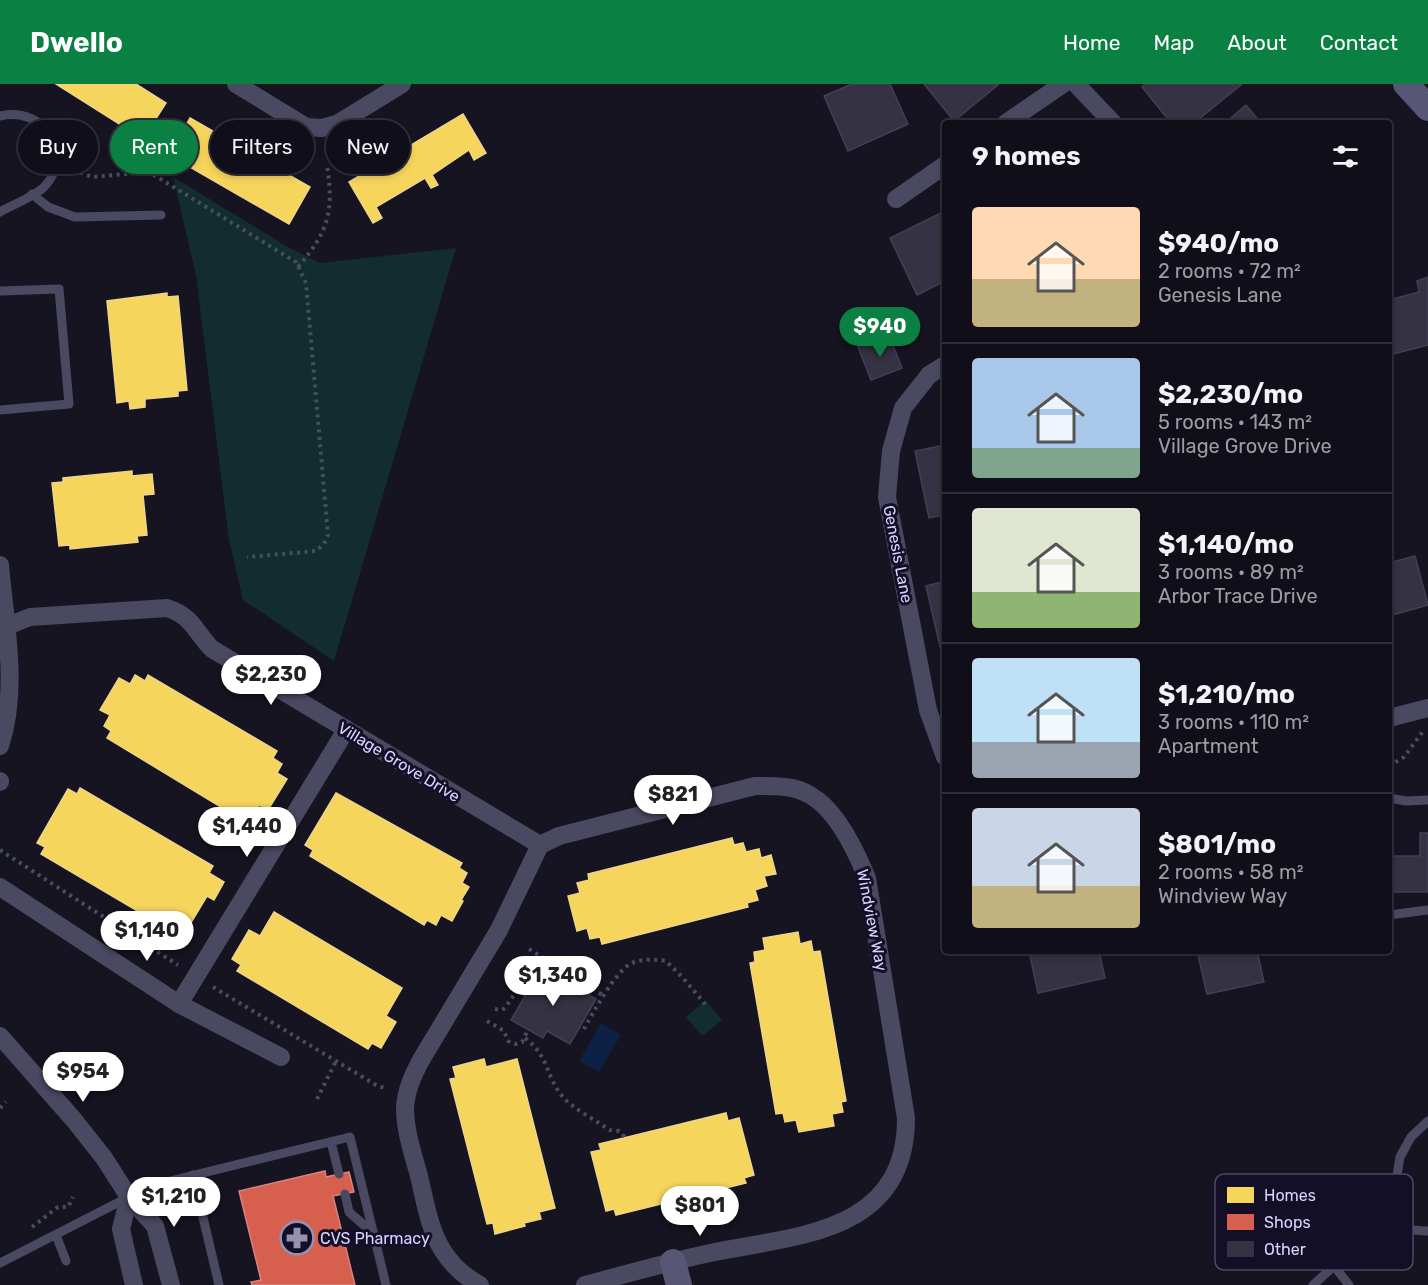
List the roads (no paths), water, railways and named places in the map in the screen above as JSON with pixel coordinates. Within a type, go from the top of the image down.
[{"type":"main road","points":[[1406,84],[1428,108]]},
{"type":"street","points":[[236,84],[306,127],[322,128],[336,124],[402,84]]},
{"type":"street","points":[[1010,120],[1063,84]]},
{"type":"street","points":[[1076,84],[1110,120]]},
{"type":"street","points":[[896,199],[942,167]]},
{"type":"street","name":"Genesis Lane","points":[[942,367],[929,375],[903,408],[891,452],[887,497],[928,710],[942,749]]},
{"type":"street","points":[[0,565],[3,627],[10,688],[7,726],[0,746]]},
{"type":"street","name":"Village Grove Drive","points":[[3,627],[30,617],[167,608],[182,613],[192,622],[212,649],[540,845]]},
{"type":"street","points":[[1392,717],[1428,708]]},
{"type":"street","points":[[179,1004],[346,730]]},
{"type":"street","name":"Windview Way","points":[[540,845],[559,836],[755,786],[785,786],[812,795],[828,810],[851,843],[867,878],[906,1118],[904,1150],[893,1179],[884,1192],[854,1216],[824,1230],[676,1273],[585,1285]]},
{"type":"street","points":[[480,1285],[449,1260],[432,1229],[407,1132],[405,1107],[412,1076],[499,930],[540,845]]},
{"type":"street","points":[[0,887],[179,1004],[281,1057]]},
{"type":"street","points":[[0,1036],[74,1120],[105,1158],[129,1197],[155,1226],[171,1285]]},
{"type":"street","points":[[129,1197],[121,1229],[134,1285]]},
{"type":"lane","points":[[0,116],[9,114],[27,116],[40,122],[50,133],[55,147],[56,164],[44,188],[0,212]]},
{"type":"lane","points":[[32,194],[48,207],[75,217],[161,215]]},
{"type":"lane","points":[[0,291],[59,289],[69,404],[0,410]]},
{"type":"lane","points":[[1392,799],[1406,801],[1428,800]]},
{"type":"lane","points":[[1392,915],[1428,910]]},
{"type":"lane","points":[[1397,1174],[1400,1157],[1412,1137],[1428,1121]]},
{"type":"lane","points":[[0,1263],[129,1197],[166,1182],[350,1137],[386,1285]]},
{"type":"lane","points":[[331,1142],[339,1174]]},
{"type":"lane","points":[[193,1175],[219,1285]]},
{"type":"lane","points":[[345,1194],[349,1212],[374,1234]]},
{"type":"lane","points":[[1413,1231],[1428,1231]]},
{"type":"lane","points":[[56,1235],[66,1261]]},
{"type":"lane","points":[[1313,1285],[1330,1270]]},
{"type":"lane","points":[[1337,1270],[1349,1285]]},
{"type":"water","points":[[601,1023],[621,1035],[599,1072],[579,1061]]},
{"type":"place","name":"CVS Pharmacy","points":[[297,1238]]}]
